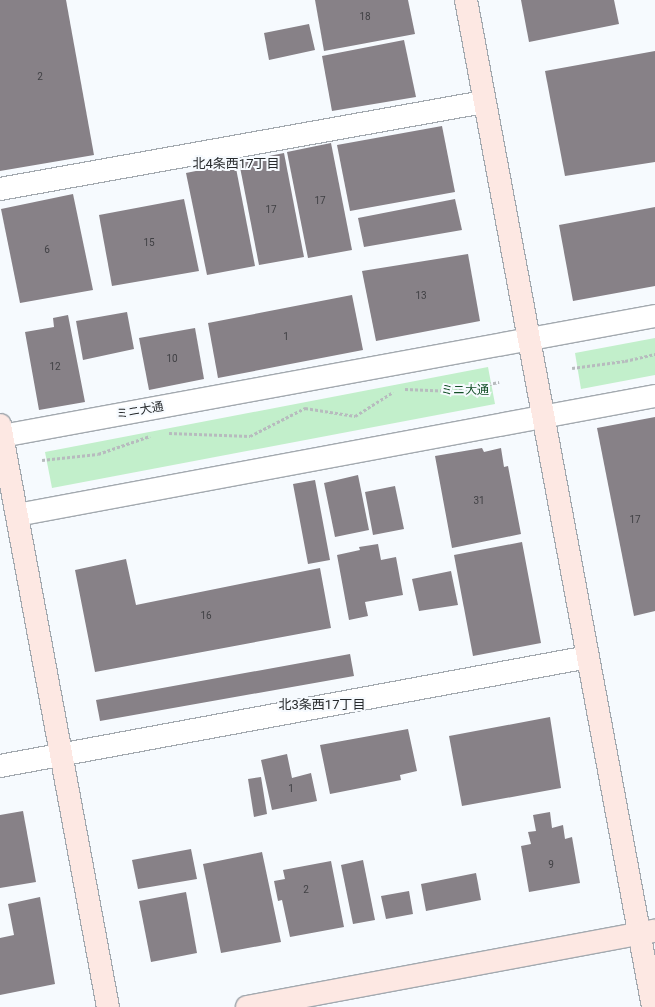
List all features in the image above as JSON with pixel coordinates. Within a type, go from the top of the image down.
[{"type":"street","points":[[466,0],[588,656],[647,933],[653,1007]]},
{"type":"street","points":[[0,189],[484,102]]},
{"type":"street","name":"ミニ大通","points":[[1,430],[655,316]]},
{"type":"street","points":[[17,515],[655,396]]},
{"type":"street","points":[[1,430],[108,1007]]},
{"type":"street","points":[[0,766],[61,756],[588,656]]},
{"type":"street","points":[[247,1007],[647,933]]},
{"type":"path","points":[[572,368],[625,362],[655,354]]},
{"type":"path","points":[[404,389],[454,391],[499,382]]},
{"type":"path","points":[[162,432],[250,436],[305,408],[354,416],[397,389]]},
{"type":"path","points":[[42,460],[98,454],[155,435]]},
{"type":"green space","points":[[655,338],[655,375],[581,389],[575,353]]},
{"type":"green space","name":"ミニ大通","points":[[488,367],[495,404],[52,488],[45,452]]},
{"type":"building","points":[[0,0],[66,0],[94,155],[0,171]]},
{"type":"building","points":[[315,0],[408,0],[415,34],[324,51]]},
{"type":"building","points":[[521,0],[614,0],[619,24],[529,42]]},
{"type":"building","points":[[309,24],[315,50],[269,60],[264,33]]},
{"type":"building","points":[[404,40],[416,97],[332,111],[322,56]]},
{"type":"building","points":[[655,51],[655,162],[565,176],[545,71]]},
{"type":"building","points":[[442,126],[455,192],[350,211],[337,145]]},
{"type":"building","points":[[331,143],[352,250],[308,258],[287,152]]},
{"type":"building","points":[[284,153],[304,257],[259,265],[239,162]]},
{"type":"building","points":[[235,163],[255,266],[207,275],[186,173]]},
{"type":"building","points":[[73,194],[93,290],[20,303],[1,209]]},
{"type":"building","points":[[184,199],[199,271],[112,286],[99,215]]},
{"type":"building","points":[[455,199],[462,230],[364,247],[358,218]]},
{"type":"building","points":[[655,207],[655,286],[573,301],[559,225]]},
{"type":"building","points":[[468,254],[480,321],[376,341],[362,271]]},
{"type":"building","points":[[352,295],[363,350],[218,378],[208,323]]},
{"type":"building","points":[[127,312],[134,349],[83,360],[76,321]]},
{"type":"building","points":[[68,315],[85,402],[39,410],[25,332],[54,327],[53,318]]},
{"type":"building","points":[[195,328],[204,379],[149,390],[139,338]]},
{"type":"building","points":[[655,417],[655,611],[634,616],[597,428]]},
{"type":"building","points":[[482,448],[484,452],[501,448],[504,467],[508,466],[521,534],[452,548],[435,456]]},
{"type":"building","points":[[358,475],[369,530],[335,537],[324,483]]},
{"type":"building","points":[[315,480],[330,560],[308,564],[293,484]]},
{"type":"building","points":[[395,486],[404,529],[373,535],[365,492]]},
{"type":"building","points":[[522,542],[541,643],[473,656],[454,555]]},
{"type":"building","points":[[378,544],[381,560],[396,557],[403,595],[365,602],[368,616],[349,620],[337,555],[360,550],[359,547]]},
{"type":"building","points":[[126,559],[136,605],[320,568],[331,628],[95,672],[75,570]]},
{"type":"building","points":[[451,571],[458,605],[419,611],[412,579]]},
{"type":"building","points":[[350,654],[354,676],[100,721],[96,700]]},
{"type":"building","points":[[550,717],[561,788],[462,806],[449,736]]},
{"type":"building","points":[[408,729],[417,771],[400,775],[401,780],[330,794],[320,745]]},
{"type":"building","points":[[287,754],[292,778],[311,773],[317,801],[272,810],[261,760]]},
{"type":"building","points":[[261,777],[267,814],[254,817],[248,779]]},
{"type":"building","points":[[23,811],[36,882],[0,888],[0,815]]},
{"type":"building","points":[[550,812],[552,828],[563,825],[565,839],[572,837],[580,883],[529,892],[521,846],[531,844],[528,832],[536,831],[533,815]]},
{"type":"building","points":[[191,849],[197,879],[138,889],[132,860]]},
{"type":"building","points":[[262,852],[281,942],[221,953],[203,864]]},
{"type":"building","points":[[363,860],[375,920],[353,924],[341,865]]},
{"type":"building","points":[[331,861],[344,927],[290,937],[282,900],[278,901],[274,881],[285,879],[283,870]]},
{"type":"building","points":[[476,873],[481,900],[426,911],[421,884]]},
{"type":"building","points":[[409,891],[413,914],[386,919],[381,896]]},
{"type":"building","points":[[186,892],[197,953],[151,962],[139,901]]},
{"type":"building","points":[[40,897],[55,984],[0,995],[0,938],[14,935],[8,904]]},
{"type":"district","name":"北4条西17丁目","points":[[236,164]]},
{"type":"district","name":"北3条西17丁目","points":[[322,705]]}]
